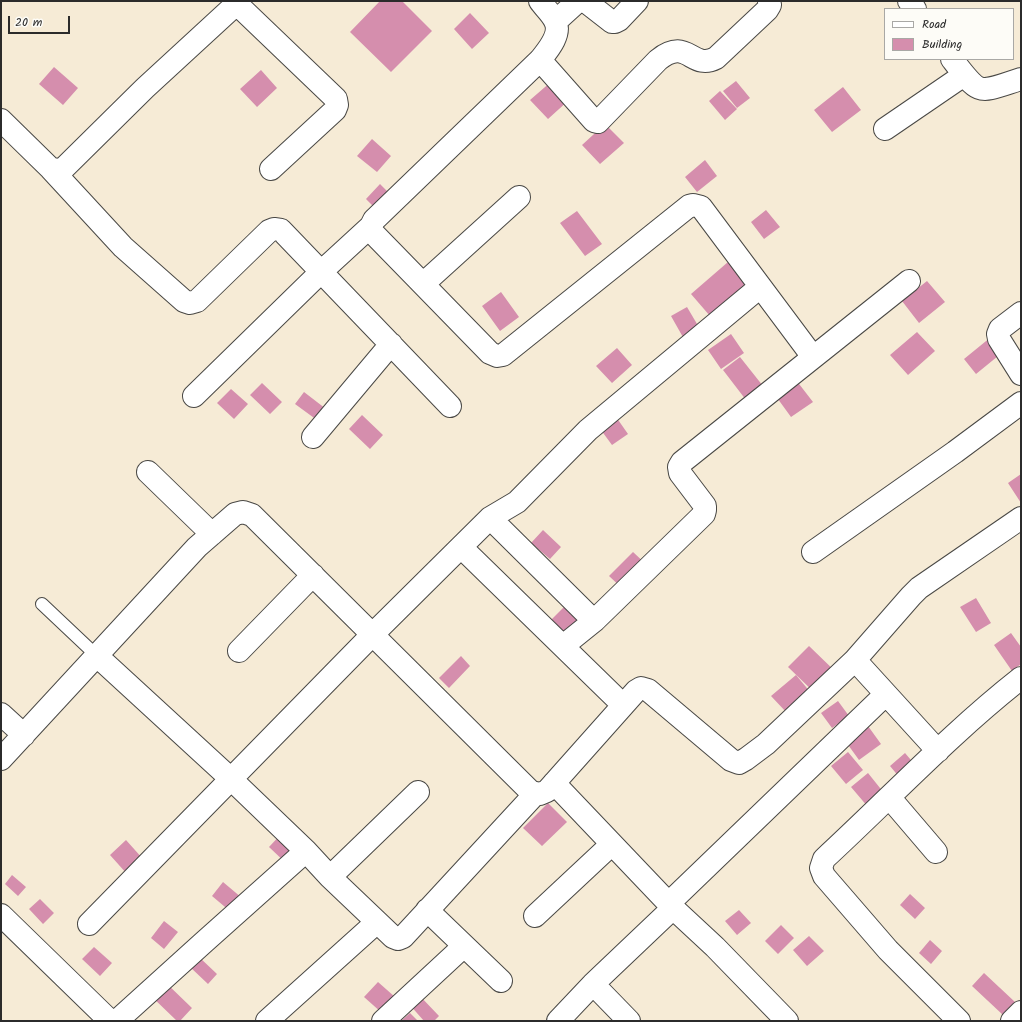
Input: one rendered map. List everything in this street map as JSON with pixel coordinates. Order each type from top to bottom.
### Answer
[{"type":"street","points":[[194,396],[371,226],[380,214],[540,60],[553,43],[557,31],[556,21],[540,1]]},
{"type":"street","points":[[556,21],[578,1]]},
{"type":"street","points":[[585,1],[612,22],[619,20],[637,1]]},
{"type":"street","points":[[540,60],[594,121],[598,122],[658,60],[667,53],[675,51],[682,52],[703,62],[709,62],[716,58],[766,10],[770,5],[769,1]]},
{"type":"street","points":[[52,169],[59,170],[64,168],[145,88],[232,8],[236,7],[240,7],[336,99],[337,105],[335,110],[271,169]]},
{"type":"street","points":[[885,129],[958,67],[978,89],[986,90],[1021,79]]},
{"type":"street","points":[[1,120],[52,169],[123,247],[184,301],[190,303],[197,301],[269,232],[274,229],[281,230],[450,406]]},
{"type":"street","points":[[423,284],[518,197]]},
{"type":"street","points":[[371,226],[373,233],[490,353],[497,356],[503,356],[670,220],[689,206],[693,205],[701,208],[813,357]]},
{"type":"street","points":[[563,646],[594,621],[704,514],[704,506],[680,473],[679,467],[682,462],[909,281]]},
{"type":"street","points":[[89,924],[373,634],[490,518],[517,502],[588,430],[760,287]]},
{"type":"street","points":[[1021,313],[1000,330],[998,334],[999,339],[1021,374]]},
{"type":"street","points":[[313,436],[391,344]]},
{"type":"street","points":[[813,552],[948,457],[1021,403]]},
{"type":"street","points":[[148,472],[212,534]]},
{"type":"street","points":[[1,759],[197,547],[235,514],[243,512],[252,515],[531,792],[545,788]]},
{"type":"street","points":[[490,518],[594,621]]},
{"type":"street","points":[[96,655],[231,779],[306,851],[330,877],[393,937],[398,939],[403,937],[636,691],[642,688],[648,690],[731,760],[739,763],[766,744],[855,660],[919,588],[1021,518]]},
{"type":"street","points":[[461,546],[623,705]]},
{"type":"street","points":[[239,651],[313,575]]},
{"type":"street","points":[[855,660],[938,751]]},
{"type":"street","points":[[959,1021],[888,950],[824,876],[821,868],[824,859],[889,797],[1001,694],[1021,678]]},
{"type":"street","points":[[558,1021],[670,906],[886,694]]},
{"type":"street","points":[[1,714],[24,734]]},
{"type":"street","points":[[545,788],[612,844],[670,906],[715,947],[787,1021]]},
{"type":"street","points":[[330,877],[418,792]]},
{"type":"street","points":[[889,797],[936,852]]},
{"type":"street","points":[[535,916],[612,844]]},
{"type":"street","points":[[1,915],[108,1018],[114,1020],[119,1019],[306,851]]},
{"type":"street","points":[[427,910],[501,981]]},
{"type":"street","points":[[267,1021],[377,922]]},
{"type":"street","points":[[383,1021],[464,946]]},
{"type":"street","points":[[593,984],[629,1021]]},
{"type":"street","points":[[1012,1021],[1021,1012]]},
{"type":"lane","points":[[42,604],[96,655]]},
{"type":"building","points":[[380,1],[402,1],[432,31],[391,72],[350,32]]},
{"type":"building","points":[[470,13],[489,33],[472,49],[454,29]]},
{"type":"building","points":[[54,67],[78,88],[63,105],[39,84]]},
{"type":"building","points":[[261,70],[277,88],[257,107],[240,89]]},
{"type":"building","points":[[552,81],[569,100],[548,119],[530,100]]},
{"type":"building","points":[[736,81],[750,98],[737,108],[723,91]]},
{"type":"building","points":[[843,87],[861,110],[832,132],[814,110]]},
{"type":"building","points":[[720,91],[737,109],[725,120],[709,101]]},
{"type":"building","points":[[605,124],[624,143],[600,164],[582,145]]},
{"type":"building","points":[[372,139],[391,156],[377,172],[357,156]]},
{"type":"building","points":[[705,160],[717,176],[697,192],[685,177]]},
{"type":"building","points":[[380,184],[392,196],[378,211],[366,199]]},
{"type":"building","points":[[766,210],[780,227],[764,239],[751,222]]},
{"type":"building","points":[[577,211],[602,244],[585,256],[560,223]]},
{"type":"building","points":[[728,262],[747,284],[710,316],[691,294]]},
{"type":"building","points":[[927,281],[945,302],[919,323],[902,301]]},
{"type":"building","points":[[501,292],[519,317],[500,331],[482,306]]},
{"type":"building","points":[[687,307],[700,329],[684,339],[671,316]]},
{"type":"building","points":[[917,332],[935,351],[908,375],[890,355]]},
{"type":"building","points":[[731,334],[744,353],[721,369],[708,350]]},
{"type":"building","points":[[991,337],[1003,352],[976,374],[964,359]]},
{"type":"building","points":[[617,348],[632,365],[612,383],[596,366]]},
{"type":"building","points":[[740,357],[763,386],[746,400],[723,370]]},
{"type":"building","points":[[796,380],[813,402],[791,417],[775,395]]},
{"type":"building","points":[[262,383],[282,402],[270,414],[250,395]]},
{"type":"building","points":[[231,389],[248,404],[234,419],[217,403]]},
{"type":"building","points":[[304,392],[330,412],[321,423],[295,404]]},
{"type":"building","points":[[614,414],[628,434],[612,445],[598,426]]},
{"type":"building","points":[[362,415],[383,435],[370,449],[349,429]]},
{"type":"building","points":[[1021,474],[1021,503],[1008,483]]},
{"type":"building","points":[[543,530],[561,547],[550,559],[531,543]]},
{"type":"building","points":[[633,552],[648,566],[624,590],[609,576]]},
{"type":"building","points":[[976,598],[991,623],[976,632],[960,607]]},
{"type":"building","points":[[569,602],[586,619],[565,640],[548,623]]},
{"type":"building","points":[[1011,633],[1021,647],[1021,664],[1012,671],[994,645]]},
{"type":"building","points":[[809,646],[838,674],[817,695],[788,667]]},
{"type":"building","points":[[461,656],[470,666],[449,688],[439,678]]},
{"type":"building","points":[[796,675],[811,693],[787,713],[771,696]]},
{"type":"building","points":[[838,701],[849,716],[832,728],[821,713]]},
{"type":"building","points":[[868,726],[881,744],[859,760],[846,742]]},
{"type":"building","points":[[848,752],[863,770],[846,784],[831,766]]},
{"type":"building","points":[[905,753],[916,766],[900,778],[890,766]]},
{"type":"building","points":[[868,773],[884,793],[868,807],[851,787]]},
{"type":"building","points":[[548,803],[567,822],[542,846],[523,828]]},
{"type":"building","points":[[284,831],[303,849],[288,865],[269,847]]},
{"type":"building","points":[[126,840],[143,859],[127,874],[110,855]]},
{"type":"building","points":[[12,875],[26,887],[18,896],[5,884]]},
{"type":"building","points":[[223,882],[242,898],[231,912],[212,896]]},
{"type":"building","points":[[910,894],[925,908],[915,919],[900,905]]},
{"type":"building","points":[[40,899],[54,913],[43,924],[29,909]]},
{"type":"building","points":[[739,910],[751,923],[737,935],[725,921]]},
{"type":"building","points":[[164,921],[178,932],[164,949],[151,938]]},
{"type":"building","points":[[781,925],[794,938],[778,954],[765,941]]},
{"type":"building","points":[[809,936],[824,951],[807,966],[793,950]]},
{"type":"building","points":[[930,940],[942,951],[931,964],[919,953]]},
{"type":"building","points":[[94,947],[112,963],[100,976],[82,959]]},
{"type":"building","points":[[198,956],[217,974],[208,984],[189,966]]},
{"type":"building","points":[[984,973],[1015,1002],[1003,1015],[972,986]]},
{"type":"building","points":[[164,981],[192,1008],[180,1021],[177,1021],[150,995]]},
{"type":"building","points":[[378,982],[395,997],[382,1013],[364,997]]},
{"type":"building","points":[[419,995],[439,1016],[434,1021],[424,1021],[409,1004]]},
{"type":"building","points":[[410,1013],[418,1021],[401,1021]]}]
